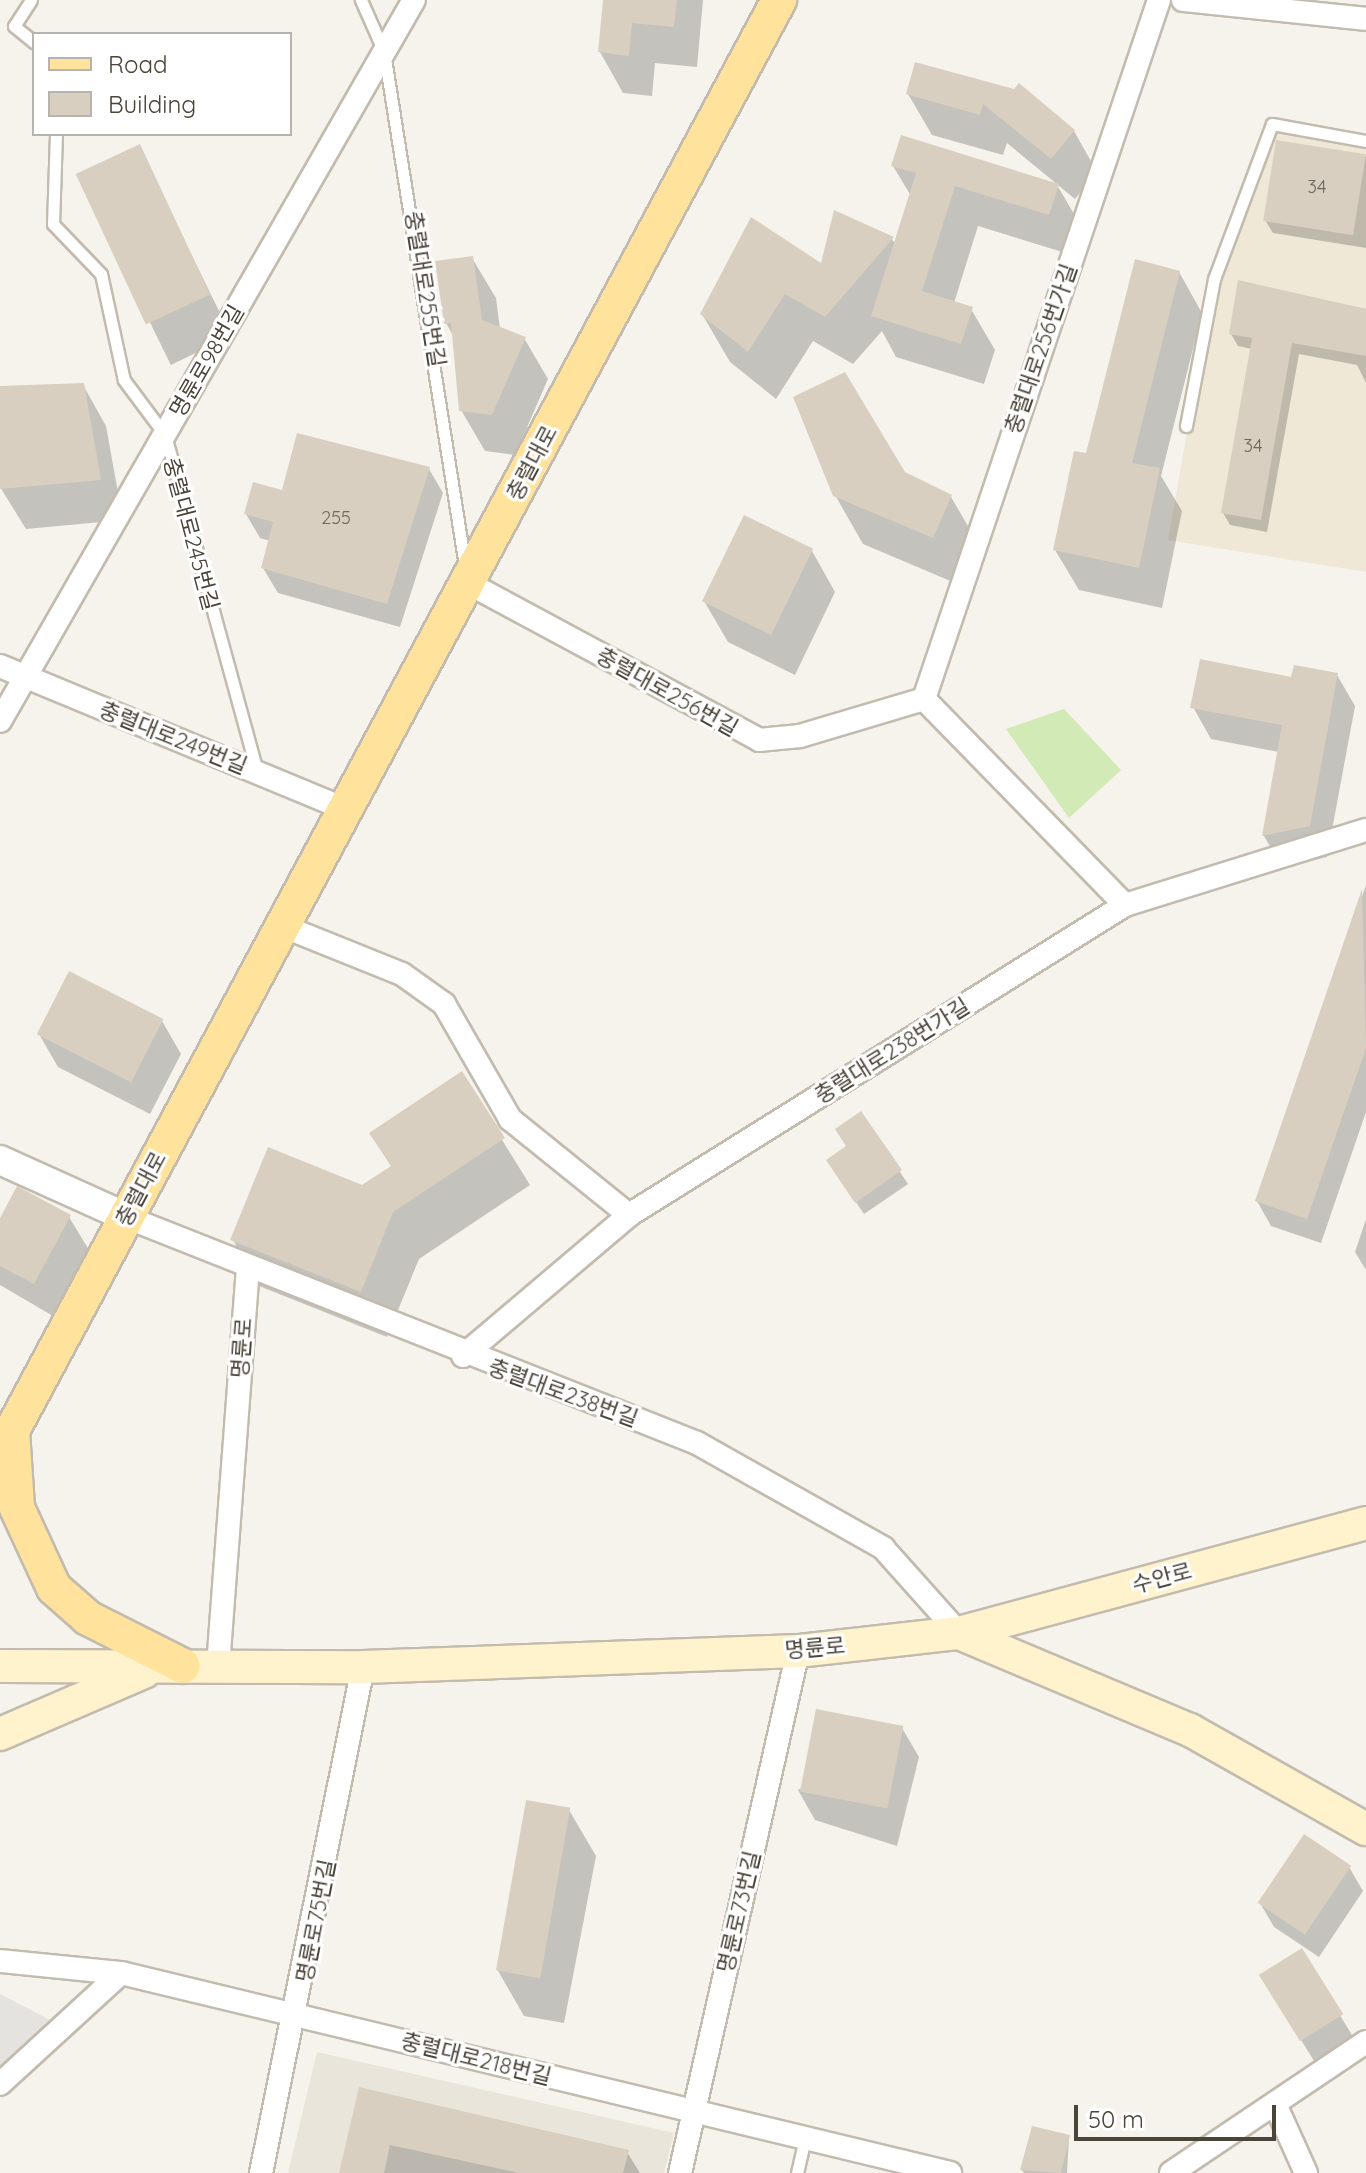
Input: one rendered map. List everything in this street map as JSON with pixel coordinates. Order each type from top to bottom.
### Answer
[{"type":"main road","name":"충렬대로","points":[[6,1441],[285,927],[779,0]]},
{"type":"main road","points":[[6,1441],[17,1508],[54,1588],[88,1618],[170,1666]]},
{"type":"main road","name":"수안로","points":[[959,1633],[1366,1523]]},
{"type":"main road","name":"명륜로","points":[[0,1666],[363,1667],[798,1651],[959,1633],[1190,1730],[1366,1829]]},
{"type":"main road","points":[[0,1734],[170,1666]]},
{"type":"street","name":"명륜로98번길","points":[[0,721],[414,0]]},
{"type":"street","name":"충렬대로256번가길","points":[[924,699],[1159,0]]},
{"type":"street","points":[[1183,0],[1365,18]]},
{"type":"street","name":"충렬대로256번길","points":[[468,583],[759,740],[800,736],[924,699]]},
{"type":"street","name":"충렬대로249번길","points":[[0,666],[346,809]]},
{"type":"street","points":[[924,699],[1125,905]]},
{"type":"street","name":"충렬대로238번가길","points":[[463,1356],[629,1215],[1125,905],[1366,830]]},
{"type":"street","points":[[285,927],[377,961],[444,1004],[510,1119],[629,1215]]},
{"type":"street","points":[[0,1160],[126,1217]]},
{"type":"street","name":"충렬대로238번길","points":[[126,1217],[463,1356],[697,1443],[883,1548],[959,1633]]},
{"type":"street","name":"명륜로","points":[[218,1666],[248,1269]]},
{"type":"street","name":"명륜로73번길","points":[[680,2173],[798,1651]]},
{"type":"street","name":"명륜로75번길","points":[[261,2173],[298,2016],[363,1667]]},
{"type":"street","name":"충렬대로218번길","points":[[0,1961],[121,1973],[805,2138],[903,2168],[950,2173]]},
{"type":"street","points":[[0,2084],[121,1973]]},
{"type":"street","points":[[1171,2173],[1366,2042]]},
{"type":"street","points":[[1275,2104],[1306,2173]]},
{"type":"lane","points":[[31,0],[14,26],[32,40]]},
{"type":"lane","name":"충렬대로255번길","points":[[361,0],[384,52],[426,283],[468,583]]},
{"type":"lane","points":[[1186,426],[1214,279],[1272,124],[1366,141]]},
{"type":"lane","name":"충렬대로245번길","points":[[56,136],[53,224],[101,274],[124,380],[165,435],[257,773]]},
{"type":"lane","points":[[797,2173],[805,2138]]},
{"type":"shaded area","points":[[1272,124],[1366,141],[1366,572],[1168,540],[1214,279]]},
{"type":"shaded area","points":[[0,1994],[50,2020],[0,2083]]},
{"type":"shaded area","points":[[317,2052],[674,2133],[664,2173],[288,2173]]},
{"type":"green space","points":[[1064,709],[1121,770],[1069,818],[1006,729]]},
{"type":"building","points":[[603,0],[677,0],[674,27],[632,23],[629,56],[598,52]]},
{"type":"building","points":[[915,62],[1014,89],[1019,83],[1075,130],[1051,159],[983,104],[980,115],[906,94]]},
{"type":"building","points":[[901,135],[1059,184],[1049,215],[955,186],[922,291],[973,307],[961,344],[871,316],[916,173],[891,166]]},
{"type":"building","points":[[1276,140],[1366,154],[1353,235],[1263,221]]},
{"type":"building","points":[[140,144],[210,294],[146,324],[76,174]]},
{"type":"building","points":[[834,210],[894,237],[825,317],[785,294],[748,352],[700,314],[751,217],[821,263]]},
{"type":"building","points":[[473,256],[482,320],[526,337],[492,415],[459,411],[451,323],[444,324],[435,261]]},
{"type":"building","points":[[1135,259],[1180,271],[1132,463],[1160,468],[1139,568],[1053,550],[1074,451],[1086,453]]},
{"type":"building","points":[[1238,280],[1366,309],[1366,356],[1292,343],[1261,520],[1221,513],[1252,338],[1229,334]]},
{"type":"building","points":[[845,372],[905,472],[952,495],[933,538],[833,496],[793,397]]},
{"type":"building","points":[[84,383],[101,480],[0,489],[0,386]]},
{"type":"building","points":[[297,433],[430,467],[387,604],[261,568],[273,522],[244,514],[253,482],[282,490]]},
{"type":"building","points":[[744,515],[813,549],[771,635],[702,601]]},
{"type":"building","points":[[1200,659],[1291,677],[1294,665],[1338,673],[1310,826],[1262,836],[1282,725],[1190,708]]},
{"type":"building","points":[[1362,889],[1366,1048],[1307,1219],[1255,1201]]},
{"type":"building","points":[[69,971],[163,1019],[131,1082],[37,1034]]},
{"type":"building","points":[[462,1071],[505,1138],[393,1212],[361,1292],[230,1240],[268,1147],[362,1185],[391,1166],[369,1133]]},
{"type":"building","points":[[861,1111],[902,1170],[855,1203],[826,1160],[846,1146],[835,1129]]},
{"type":"building","points":[[17,1186],[71,1215],[34,1284],[0,1266],[0,1218]]},
{"type":"building","points":[[816,1709],[903,1726],[887,1808],[800,1791]]},
{"type":"building","points":[[526,1800],[570,1808],[540,1978],[496,1970]]},
{"type":"building","points":[[1304,1834],[1351,1866],[1305,1935],[1258,1903]]},
{"type":"building","points":[[1302,1948],[1343,2014],[1300,2041],[1259,1975]]},
{"type":"building","points":[[359,2087],[629,2150],[623,2173],[519,2173],[390,2145],[384,2173],[339,2173]]},
{"type":"building","points":[[1032,2126],[1070,2135],[1061,2173],[1020,2170]]}]
